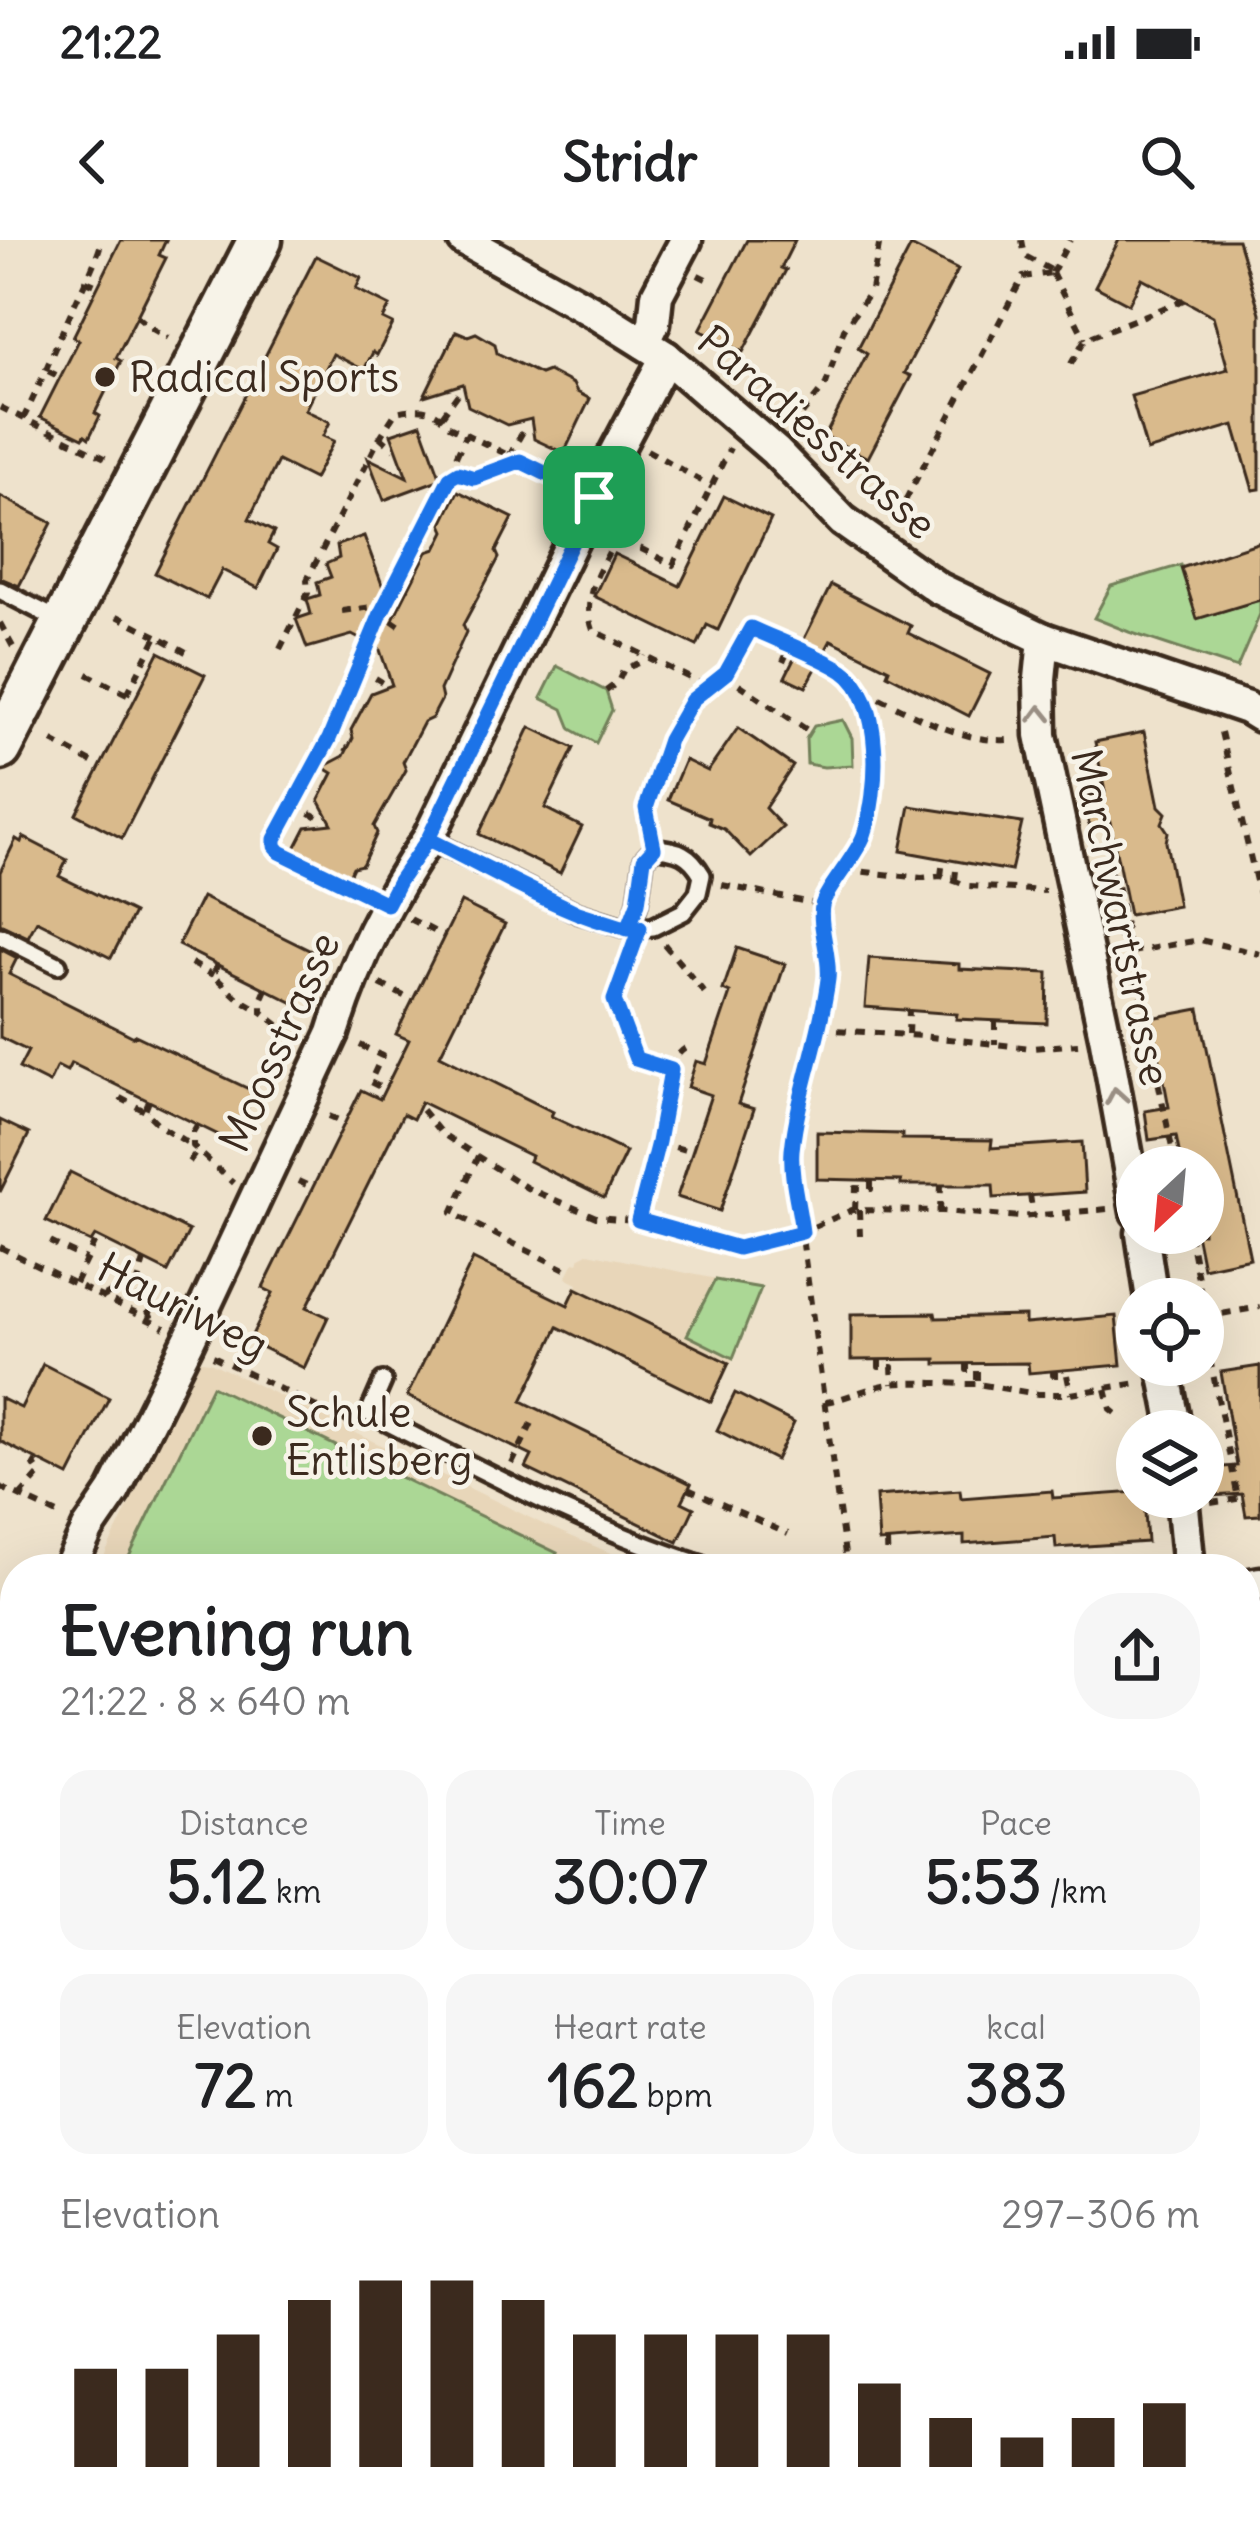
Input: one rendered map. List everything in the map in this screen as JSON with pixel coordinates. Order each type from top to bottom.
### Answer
[{"type":"main road","points":[[0,748],[260,240]]},
{"type":"street","name":"Paradiesstrasse","points":[[464,240],[655,350],[775,451],[843,520],[938,588],[1044,639],[1260,716]]},
{"type":"street","name":"Moosstrasse","points":[[76,1554],[114,1491],[189,1340],[333,1033],[349,982],[398,911],[399,881],[428,839],[594,497],[655,350],[657,295],[686,240]]},
{"type":"street","name":"Marchwartstrasse","points":[[1044,639],[1041,735],[1125,1146]]},
{"type":"street","points":[[1184,1518],[1188,1554]]},
{"type":"lane","points":[[0,590],[65,623]]},
{"type":"lane","points":[[428,839],[578,913],[634,929],[653,927],[683,912],[698,893],[702,875],[694,860],[672,849],[654,848],[644,859],[634,929]]},
{"type":"lane","points":[[0,936],[58,964]]},
{"type":"lane","points":[[383,1381],[369,1413],[580,1519],[671,1554]]},
{"type":"path","points":[[23,419],[95,265],[102,240]]},
{"type":"path","points":[[785,436],[826,384],[844,329],[871,290],[880,240]]},
{"type":"path","points":[[1022,240],[1025,256],[1053,272],[1085,339]]},
{"type":"path","points":[[1053,272],[1070,240]]},
{"type":"path","points":[[897,516],[1023,277],[1053,272]]},
{"type":"path","points":[[86,280],[98,286]]},
{"type":"path","points":[[1071,364],[1085,339],[1184,300]]},
{"type":"path","points":[[137,316],[181,344]]},
{"type":"path","points":[[48,370],[60,376]]},
{"type":"path","points":[[442,416],[458,394]]},
{"type":"path","points":[[0,407],[118,464]]},
{"type":"path","points":[[280,649],[308,593],[308,580],[396,412],[423,409],[442,416],[447,425],[594,497]]},
{"type":"path","points":[[509,456],[525,428]]},
{"type":"path","points":[[458,473],[454,461],[466,435]]},
{"type":"path","points":[[380,437],[394,448]]},
{"type":"path","points":[[709,687],[593,630],[588,593],[616,536],[673,565],[732,444]]},
{"type":"path","points":[[444,936],[280,852],[275,839],[329,739],[380,615],[450,478],[458,473],[474,478],[520,461]]},
{"type":"path","points":[[682,470],[712,487]]},
{"type":"path","points":[[423,534],[439,543]]},
{"type":"path","points":[[342,611],[373,608],[400,626]]},
{"type":"path","points":[[117,616],[186,652]]},
{"type":"path","points":[[0,622],[18,656]]},
{"type":"path","points":[[654,848],[646,808],[669,740],[692,700],[724,674],[751,628],[843,671],[861,689],[932,724],[1002,741],[1028,737]]},
{"type":"path","points":[[87,674],[131,696],[157,636]]},
{"type":"path","points":[[783,662],[790,646]]},
{"type":"path","points":[[606,691],[618,682],[623,669],[639,663],[643,655]]},
{"type":"path","points":[[359,668],[382,682]]},
{"type":"path","points":[[724,674],[811,732]]},
{"type":"path","points":[[845,1554],[791,1156],[830,972],[822,904],[864,838],[874,794],[875,754],[861,689]]},
{"type":"path","points":[[1218,722],[1260,898]]},
{"type":"path","points":[[329,739],[347,749]]},
{"type":"path","points":[[52,741],[101,766]]},
{"type":"path","points":[[1074,791],[1103,784]]},
{"type":"path","points":[[294,804],[317,818]]},
{"type":"path","points":[[940,876],[943,859]]},
{"type":"path","points":[[955,880],[957,861]]},
{"type":"path","points":[[845,870],[1075,893],[1096,905],[1130,950]]},
{"type":"path","points":[[1109,871],[1116,880],[1172,1146]]},
{"type":"path","points":[[700,881],[822,904]]},
{"type":"path","points":[[671,1070],[636,1059],[614,1000],[634,929],[670,948],[710,998]]},
{"type":"path","points":[[1130,950],[1200,940],[1260,954]]},
{"type":"path","points":[[191,963],[303,1046]]},
{"type":"path","points":[[213,975],[218,964]]},
{"type":"path","points":[[376,983],[412,1000]]},
{"type":"path","points":[[262,1012],[266,988]]},
{"type":"path","points":[[235,1010],[242,1000]]},
{"type":"path","points":[[908,1034],[909,1010]]},
{"type":"path","points":[[995,1021],[995,1044]]},
{"type":"path","points":[[820,1030],[1032,1048],[1106,1041]]},
{"type":"path","points":[[333,1033],[382,1056],[370,1082],[384,1089]]},
{"type":"path","points":[[638,1220],[674,1059],[691,1046]]},
{"type":"path","points":[[120,1098],[146,1111],[236,1185]]},
{"type":"path","points":[[146,1111],[149,1101]]},
{"type":"path","points":[[422,1110],[440,1133],[527,1188],[596,1217],[638,1220],[738,1248],[802,1232],[857,1210],[1020,1217],[1116,1210]]},
{"type":"path","points":[[189,1162],[197,1125]]},
{"type":"path","points":[[658,1142],[692,1152]]},
{"type":"path","points":[[478,1156],[452,1213],[569,1271]]},
{"type":"path","points":[[860,1236],[856,1188],[871,1189],[871,1180]]},
{"type":"path","points":[[940,1185],[940,1211]]},
{"type":"path","points":[[1030,1196],[1033,1216]]},
{"type":"path","points":[[1067,1213],[1069,1226]]},
{"type":"path","points":[[75,1284],[97,1237]]},
{"type":"path","points":[[50,1242],[86,1259]]},
{"type":"path","name":"Hauriweg","points":[[0,1247],[346,1421]]},
{"type":"path","points":[[144,1260],[136,1289],[154,1323]]},
{"type":"path","points":[[103,1297],[123,1286],[137,1285]]},
{"type":"path","points":[[1224,1317],[1260,1307]]},
{"type":"path","points":[[879,1360],[879,1366],[892,1367],[893,1384]]},
{"type":"path","points":[[968,1364],[967,1370],[977,1370],[977,1384]]},
{"type":"path","points":[[1053,1371],[1053,1375],[1067,1375],[1071,1394]]},
{"type":"path","points":[[825,1402],[893,1384],[977,1384],[1037,1394],[1116,1386]]},
{"type":"path","points":[[1106,1389],[1116,1413]]},
{"type":"path","points":[[1224,1417],[1241,1498],[1224,1501]]},
{"type":"path","points":[[20,1496],[40,1474],[34,1465],[37,1460]]},
{"type":"path","points":[[0,1487],[88,1529]]},
{"type":"path","points":[[688,1489],[788,1534]]},
{"type":"path","points":[[886,1542],[887,1554]]},
{"type":"shaded area","points":[[588,1253],[761,1288],[711,1402],[557,1327],[578,1284],[566,1278],[574,1262]]},
{"type":"shaded area","name":"Schule Entlisberg","points":[[201,1361],[210,1362],[613,1554],[105,1554]]},
{"type":"green space","points":[[1181,565],[1197,618],[1260,600],[1260,614],[1237,668],[1094,618],[1111,586]]},
{"type":"green space","points":[[557,666],[606,691],[612,710],[596,743],[571,729],[563,709],[541,698]]},
{"type":"green space","points":[[843,720],[852,738],[853,765],[807,764],[806,739],[814,726]]},
{"type":"green space","points":[[715,1280],[761,1288],[733,1358],[687,1335]]},
{"type":"green space","name":"Schule Entlisberg","points":[[212,1386],[557,1553],[556,1554],[130,1554]]},
{"type":"building","points":[[121,240],[166,240],[159,255],[166,258],[116,358],[121,361],[95,413],[100,416],[89,438],[83,438],[40,417]]},
{"type":"building","points":[[747,240],[795,240],[781,268],[786,270],[743,352],[700,330]]},
{"type":"building","points":[[1119,240],[1238,240],[1260,313],[1260,489],[1253,490],[1234,425],[1147,451],[1131,396],[1228,369],[1213,316],[1142,278],[1129,304],[1095,286]]},
{"type":"building","points":[[911,246],[958,270],[904,373],[911,376],[868,458],[825,436],[867,354],[858,348]]},
{"type":"building","points":[[316,256],[361,278],[356,289],[390,306],[383,319],[393,324],[364,370],[333,354],[305,410],[330,422],[323,436],[334,441],[314,479],[278,461],[249,519],[274,532],[268,544],[277,549],[258,588],[222,570],[207,599],[155,573]]},
{"type":"building","points":[[456,331],[468,336],[476,333],[495,344],[497,353],[540,374],[548,371],[590,399],[564,453],[534,439],[531,419],[507,425],[468,406],[463,384],[424,396]]},
{"type":"building","points":[[421,424],[441,479],[384,500],[368,458],[407,477],[391,434]]},
{"type":"building","points":[[458,491],[513,518],[496,551],[499,558],[463,625],[466,632],[440,690],[442,699],[403,762],[406,770],[374,826],[377,833],[362,865],[353,867],[346,882],[292,854],[306,827],[332,824],[319,800],[333,773],[323,767],[344,756],[353,738],[351,730],[371,693],[392,685],[380,650],[352,635],[307,648],[296,619],[311,614],[307,599],[320,595],[317,582],[331,577],[326,564],[339,558],[337,545],[364,536],[394,617],[427,552],[436,549]]},
{"type":"building","points":[[0,496],[52,523],[19,586],[0,578]]},
{"type":"building","points":[[724,496],[771,519],[718,630],[707,625],[697,646],[594,596],[614,554],[680,586]]},
{"type":"building","points":[[1260,542],[1260,600],[1197,619],[1181,568]]},
{"type":"building","points":[[831,585],[911,626],[908,633],[990,674],[969,716],[831,640],[806,687],[785,677]]},
{"type":"building","points":[[159,652],[205,675],[122,838],[76,814]]},
{"type":"building","points":[[530,727],[574,748],[545,808],[582,827],[560,873],[479,834]]},
{"type":"building","points":[[738,728],[793,766],[765,808],[783,827],[751,857],[724,829],[709,823],[710,818],[668,800],[685,760],[708,771]]},
{"type":"building","points":[[1144,732],[1159,806],[1166,813],[1162,823],[1168,832],[1178,906],[1129,915],[1110,822],[1089,826],[1083,797],[1105,792],[1095,742]]},
{"type":"building","points":[[910,806],[1022,823],[1011,871],[901,851]]},
{"type":"building","points":[[23,837],[67,860],[59,876],[134,913],[111,958],[37,921],[28,937],[0,924],[0,872],[16,839],[21,842]]},
{"type":"building","points":[[202,897],[321,956],[296,1004],[178,945]]},
{"type":"building","points":[[461,902],[505,924],[440,1055],[626,1152],[604,1198],[421,1102],[413,1119],[403,1114],[307,1307],[328,1317],[304,1368],[249,1341],[273,1293],[263,1288],[361,1090],[380,1099],[409,1040],[396,1034]]},
{"type":"building","points":[[737,948],[785,964],[738,1104],[754,1109],[720,1211],[677,1197],[711,1095],[688,1087],[696,1061],[706,1064],[730,993],[723,990]]},
{"type":"building","points":[[0,949],[17,958],[9,974],[255,1092],[231,1141],[71,1063],[67,1071],[57,1066],[49,1083],[19,1068],[28,1051],[0,1037]]},
{"type":"building","points":[[869,958],[1048,973],[1047,1023],[956,1019],[957,1014],[865,1007]]},
{"type":"building","points":[[1199,1009],[1250,1258],[1203,1268],[1200,1254],[1224,1254],[1224,1146],[1178,1146],[1176,1136],[1149,1140],[1145,1111],[1169,1107],[1152,1018]]},
{"type":"building","points":[[0,1120],[29,1134],[0,1192]]},
{"type":"building","points":[[817,1132],[992,1140],[991,1148],[1082,1142],[1085,1192],[994,1198],[993,1185],[817,1179]]},
{"type":"building","points":[[70,1172],[189,1231],[168,1272],[95,1236],[91,1242],[46,1221]]},
{"type":"building","points":[[473,1259],[568,1305],[576,1288],[729,1363],[711,1402],[558,1327],[522,1401],[691,1484],[682,1502],[694,1508],[678,1542],[526,1468],[532,1456],[407,1396]]},
{"type":"building","points":[[851,1314],[1025,1316],[1025,1324],[1116,1316],[1116,1365],[1029,1373],[1028,1363],[851,1360]]},
{"type":"building","points":[[43,1364],[109,1398],[69,1476],[0,1441],[0,1398],[21,1408]]},
{"type":"building","points":[[1260,1366],[1260,1515],[1246,1516],[1242,1494],[1224,1495],[1224,1467],[1237,1466],[1224,1372]]},
{"type":"building","points":[[735,1393],[794,1423],[776,1460],[717,1430]]},
{"type":"building","points":[[960,1490],[961,1498],[1052,1491],[1053,1498],[1116,1494],[1116,1518],[1145,1518],[1147,1542],[1056,1548],[1055,1537],[964,1544],[964,1536],[879,1542],[876,1496]]},
{"type":"place","name":"Radical Sports","points":[[105,377]]},
{"type":"place","name":"Schule Entlisberg","points":[[262,1436]]},
{"type":"route","points":[[594,497],[428,839],[444,847],[578,913],[628,929],[638,903],[644,859],[654,848],[646,808],[669,740],[692,700],[726,673],[751,628],[843,671],[861,689],[875,754],[874,794],[864,838],[822,904],[830,972],[791,1156],[802,1232],[780,1240],[738,1248],[638,1220],[671,1070],[636,1059],[614,1000],[640,928],[628,929],[578,913],[428,839],[387,904],[275,846],[329,739],[382,611],[450,478],[458,473],[474,478],[520,461],[594,497]]}]
